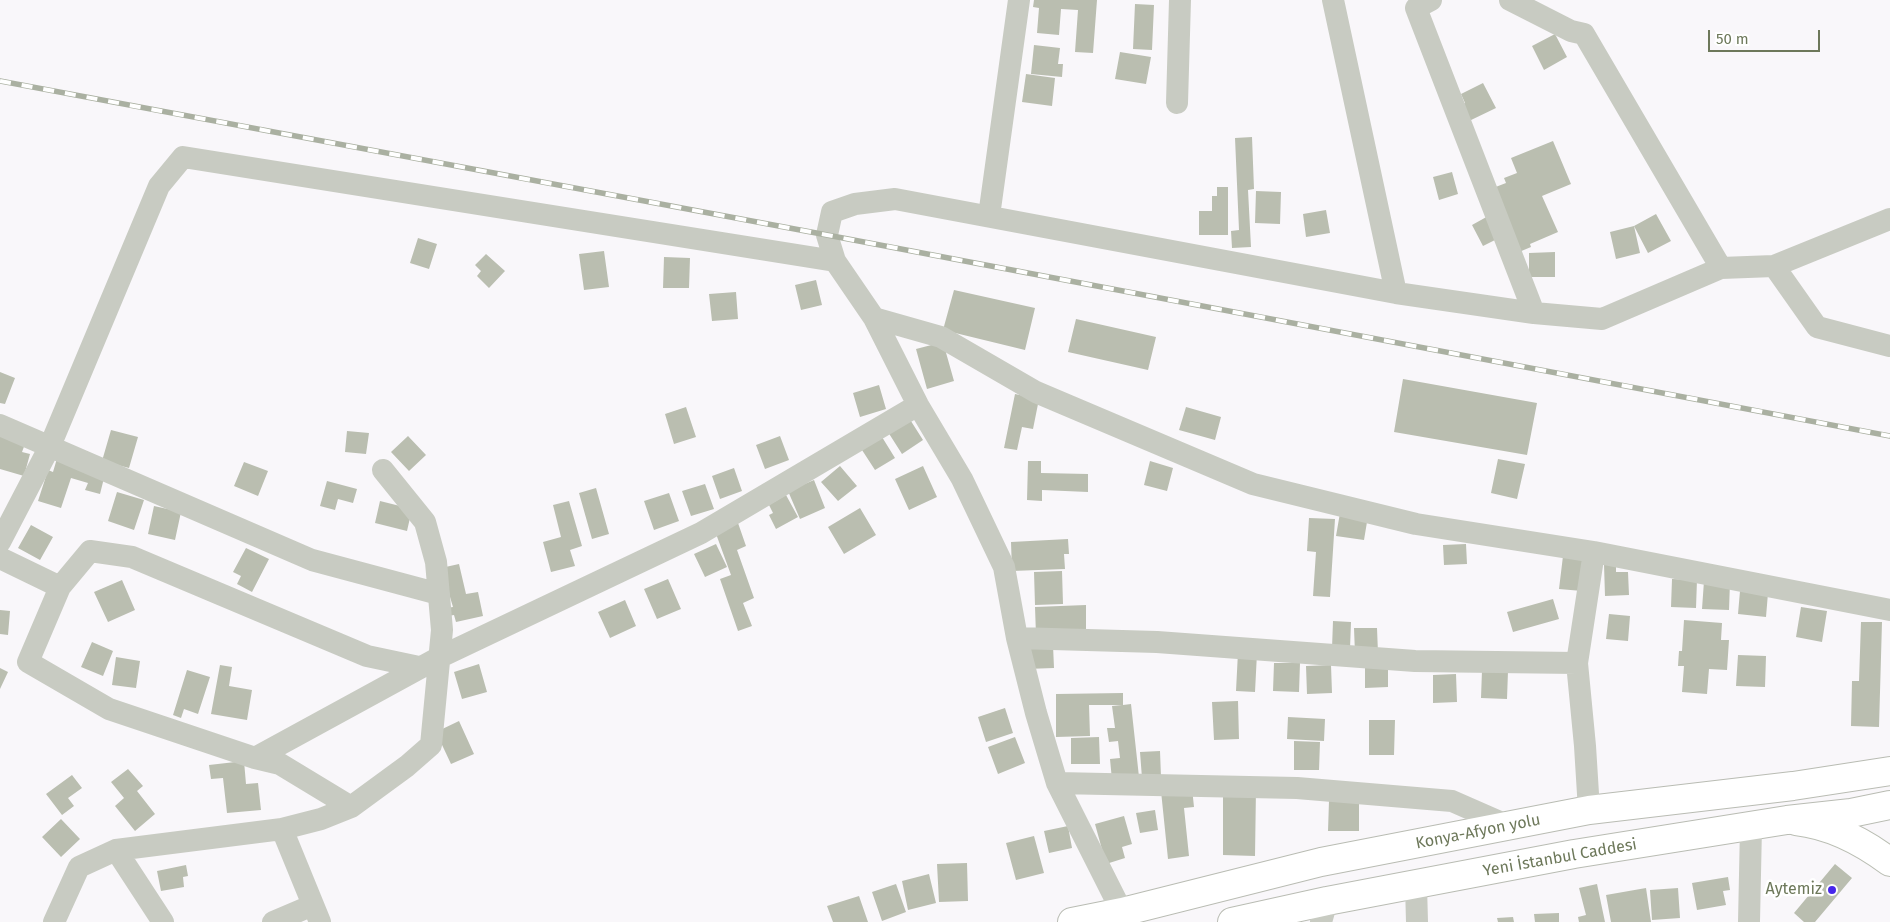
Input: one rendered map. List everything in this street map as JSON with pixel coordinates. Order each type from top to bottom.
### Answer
[{"type":"main road","name":"Konya-Afyon yolu","points":[[1072,922],[1122,912],[1321,862],[1589,810],[1793,786],[1890,771]]},
{"type":"main road","name":"Yeni İstanbul Caddesi","points":[[1232,922],[1324,912],[1416,885],[1574,854],[1787,820],[1851,813],[1890,805]]},
{"type":"main road","points":[[1787,820],[1816,824],[1837,831],[1874,850],[1890,862]]},
{"type":"street","points":[[989,216],[1019,0]]},
{"type":"street","points":[[1177,103],[1180,0]]},
{"type":"street","points":[[1333,0],[1396,294]]},
{"type":"street","points":[[1431,0],[1416,8],[1534,312]]},
{"type":"street","points":[[1510,0],[1571,31],[1584,34],[1721,268]]},
{"type":"street","points":[[0,542],[50,446],[159,186],[183,157],[835,261]]},
{"type":"street","points":[[1122,912],[1057,783],[1036,713],[1017,638],[1004,567],[962,479],[918,404],[874,318],[835,261],[827,235],[832,212],[855,204],[895,199],[1396,294],[1602,319],[1721,268],[1774,266],[1890,219]]},
{"type":"street","points":[[1774,266],[1817,327],[1890,346]]},
{"type":"street","points":[[874,318],[941,337],[1036,392],[1254,484],[1416,524],[1594,552],[1890,610]]},
{"type":"street","points":[[255,758],[440,656],[701,533],[918,404]]},
{"type":"street","points":[[0,425],[312,560],[439,594]]},
{"type":"street","points":[[54,922],[79,867],[116,850],[282,829],[321,819],[352,807],[407,766],[431,745],[442,630],[436,562],[425,522],[384,470]]},
{"type":"street","points":[[352,807],[280,764],[255,758],[109,709],[28,662],[60,587],[90,551],[132,557],[367,656],[419,667]]},
{"type":"street","points":[[1589,810],[1577,663],[1594,552]]},
{"type":"street","points":[[0,558],[60,587]]},
{"type":"street","points":[[1017,638],[1158,642],[1415,661],[1577,663]]},
{"type":"street","points":[[1057,783],[1297,788],[1452,801],[1509,826]]},
{"type":"street","points":[[1749,922],[1751,827]]},
{"type":"street","points":[[272,922],[317,914],[282,829]]},
{"type":"street","points":[[116,850],[163,922]]},
{"type":"street","points":[[1416,885],[1417,922]]},
{"type":"building","points":[[1034,0],[1097,0],[1093,53],[1075,52],[1078,10],[1061,9],[1059,35],[1037,33],[1039,8],[1033,7]]},
{"type":"building","points":[[1135,4],[1154,5],[1152,50],[1133,49]]},
{"type":"building","points":[[1555,34],[1567,57],[1544,70],[1532,46]]},
{"type":"building","points":[[1034,45],[1060,48],[1058,64],[1063,64],[1062,77],[1031,74]]},
{"type":"building","points":[[1120,52],[1151,57],[1146,84],[1115,79]]},
{"type":"building","points":[[1026,74],[1055,78],[1052,106],[1022,102]]},
{"type":"building","points":[[1483,83],[1496,108],[1469,121],[1461,105],[1465,103],[1461,94]]},
{"type":"building","points":[[1252,137],[1254,189],[1248,190],[1251,247],[1232,248],[1231,231],[1239,230],[1235,138]]},
{"type":"building","points":[[1553,141],[1571,184],[1542,196],[1558,232],[1530,244],[1531,247],[1519,252],[1493,188],[1506,183],[1504,178],[1517,173],[1511,158]]},
{"type":"building","points":[[1452,172],[1458,194],[1439,200],[1433,177]]},
{"type":"building","points":[[1217,187],[1228,187],[1228,235],[1199,235],[1199,211],[1212,211],[1212,196],[1217,196]]},
{"type":"building","points":[[1256,191],[1281,192],[1280,224],[1255,223]]},
{"type":"building","points":[[1326,210],[1330,233],[1306,237],[1303,214]]},
{"type":"building","points":[[1656,214],[1671,241],[1648,253],[1634,226]]},
{"type":"building","points":[[1490,215],[1501,237],[1483,246],[1472,225]]},
{"type":"building","points":[[1634,226],[1640,253],[1616,259],[1610,232]]},
{"type":"building","points":[[418,238],[437,244],[429,269],[410,263]]},
{"type":"building","points":[[604,251],[609,287],[584,290],[579,254]]},
{"type":"building","points":[[1555,252],[1555,277],[1529,277],[1529,253]]},
{"type":"building","points":[[486,254],[505,271],[489,288],[477,276],[481,271],[475,265]]},
{"type":"building","points":[[664,257],[690,258],[689,288],[663,288]]},
{"type":"building","points":[[816,280],[822,305],[801,310],[795,285]]},
{"type":"building","points":[[954,290],[1035,308],[1025,350],[943,330]]},
{"type":"building","points":[[736,292],[738,319],[712,321],[709,294]]},
{"type":"building","points":[[1076,319],[1156,337],[1148,370],[1068,352]]},
{"type":"building","points":[[943,342],[954,381],[927,389],[916,349]]},
{"type":"building","points":[[0,372],[15,378],[5,404],[0,403]]},
{"type":"building","points":[[1403,379],[1537,403],[1527,455],[1394,432]]},
{"type":"building","points":[[879,385],[886,409],[860,417],[853,393]]},
{"type":"building","points":[[1015,394],[1039,399],[1033,429],[1022,427],[1017,450],[1004,448]]},
{"type":"building","points":[[686,407],[696,437],[674,444],[665,414]]},
{"type":"building","points":[[1186,407],[1221,417],[1215,440],[1179,430]]},
{"type":"building","points":[[909,418],[923,440],[902,454],[888,432]]},
{"type":"building","points":[[111,430],[138,437],[129,468],[102,461]]},
{"type":"building","points":[[347,431],[369,433],[366,454],[345,452]]},
{"type":"building","points":[[0,433],[25,444],[22,452],[30,454],[24,476],[0,469]]},
{"type":"building","points":[[408,436],[426,455],[409,471],[391,452]]},
{"type":"building","points":[[780,436],[789,460],[765,469],[756,445]]},
{"type":"building","points":[[882,437],[895,458],[875,470],[862,450]]},
{"type":"building","points":[[58,455],[105,474],[100,494],[85,490],[88,483],[71,478],[61,508],[38,501],[48,470],[53,472]]},
{"type":"building","points":[[1498,459],[1525,464],[1517,499],[1491,493]]},
{"type":"building","points":[[1028,461],[1041,461],[1041,473],[1088,474],[1088,492],[1042,490],[1042,501],[1027,500]]},
{"type":"building","points":[[1150,461],[1173,468],[1167,491],[1144,485]]},
{"type":"building","points":[[244,462],[268,471],[258,496],[234,486]]},
{"type":"building","points":[[840,466],[857,486],[838,501],[821,482]]},
{"type":"building","points":[[923,466],[937,497],[909,510],[895,479]]},
{"type":"building","points":[[734,468],[742,491],[720,499],[712,476]]},
{"type":"building","points":[[814,480],[825,508],[800,519],[788,491]]},
{"type":"building","points":[[327,481],[357,489],[353,503],[338,499],[335,510],[320,506]]},
{"type":"building","points":[[705,484],[714,509],[691,516],[682,491]]},
{"type":"building","points":[[596,488],[609,534],[592,539],[579,493]]},
{"type":"building","points":[[117,492],[144,500],[134,530],[108,521]]},
{"type":"building","points":[[669,493],[679,521],[654,530],[644,501]]},
{"type":"building","points":[[786,495],[798,517],[776,529],[769,515],[773,513],[769,505]]},
{"type":"building","points":[[380,501],[412,509],[407,531],[375,523]]},
{"type":"building","points":[[569,501],[582,546],[570,550],[575,566],[551,572],[543,542],[561,537],[553,505]]},
{"type":"building","points":[[154,506],[181,512],[175,540],[148,534]]},
{"type":"building","points":[[860,508],[876,535],[844,554],[828,527]]},
{"type":"building","points":[[1340,513],[1367,522],[1364,540],[1336,536]]},
{"type":"building","points":[[1309,518],[1335,519],[1330,597],[1313,596],[1316,552],[1307,551]]},
{"type":"building","points":[[738,523],[746,546],[737,550],[754,598],[743,603],[752,626],[738,631],[720,579],[731,575],[715,531]]},
{"type":"building","points":[[31,525],[53,537],[40,560],[18,548]]},
{"type":"building","points":[[1068,539],[1069,554],[1064,554],[1065,569],[1012,571],[1011,542]]},
{"type":"building","points":[[716,544],[727,567],[705,577],[694,554]]},
{"type":"building","points":[[1466,544],[1467,564],[1444,565],[1443,545]]},
{"type":"building","points":[[246,548],[269,559],[252,592],[237,584],[241,576],[233,572]]},
{"type":"building","points":[[1563,556],[1586,558],[1582,591],[1559,589]]},
{"type":"building","points":[[1616,563],[1616,572],[1628,572],[1629,595],[1605,596],[1604,564]]},
{"type":"building","points":[[459,564],[466,594],[478,592],[483,616],[456,622],[454,615],[448,616],[446,608],[453,607],[450,597],[448,597],[441,568]]},
{"type":"building","points":[[1062,571],[1063,604],[1035,605],[1034,572]]},
{"type":"building","points":[[668,579],[681,609],[657,619],[644,589]]},
{"type":"building","points":[[1672,579],[1697,580],[1696,608],[1671,607]]},
{"type":"building","points":[[122,580],[135,610],[108,622],[94,592]]},
{"type":"building","points":[[1704,581],[1730,582],[1729,610],[1702,609]]},
{"type":"building","points":[[1740,591],[1768,593],[1766,617],[1738,614]]},
{"type":"building","points":[[1553,599],[1559,619],[1513,632],[1507,612]]},
{"type":"building","points":[[625,600],[636,626],[610,638],[598,612]]},
{"type":"building","points":[[1086,605],[1086,633],[1036,635],[1035,607]]},
{"type":"building","points":[[1801,607],[1827,611],[1822,642],[1796,637]]},
{"type":"building","points":[[0,610],[10,611],[8,635],[0,634]]},
{"type":"building","points":[[1609,614],[1630,616],[1628,641],[1606,639]]},
{"type":"building","points":[[1684,620],[1722,623],[1721,640],[1729,640],[1727,670],[1709,669],[1707,694],[1682,692],[1684,666],[1678,666],[1679,651],[1682,651]]},
{"type":"building","points":[[1333,621],[1351,622],[1350,649],[1332,648]]},
{"type":"building","points":[[1861,622],[1882,622],[1879,727],[1851,726],[1852,681],[1859,681]]},
{"type":"building","points":[[1354,628],[1377,628],[1378,653],[1355,654]]},
{"type":"building","points":[[92,642],[113,651],[103,676],[81,667]]},
{"type":"building","points":[[1053,645],[1054,668],[1026,669],[1025,646]]},
{"type":"building","points":[[1238,652],[1257,653],[1255,692],[1236,691]]},
{"type":"building","points":[[1738,655],[1766,656],[1765,687],[1736,686]]},
{"type":"building","points":[[116,657],[140,661],[136,688],[112,685]]},
{"type":"building","points":[[1274,663],[1300,663],[1299,692],[1273,691]]},
{"type":"building","points":[[479,664],[487,692],[462,699],[454,672]]},
{"type":"building","points":[[220,665],[232,667],[229,686],[252,690],[247,720],[211,714]]},
{"type":"building","points":[[1331,665],[1332,693],[1307,694],[1306,666]]},
{"type":"building","points":[[0,668],[8,672],[0,689]]},
{"type":"building","points":[[1365,668],[1388,668],[1388,687],[1365,688]]},
{"type":"building","points":[[187,670],[210,677],[198,714],[184,709],[181,718],[173,715]]},
{"type":"building","points":[[1482,670],[1508,671],[1507,699],[1481,698]]},
{"type":"building","points":[[1456,674],[1457,702],[1433,703],[1433,675]]},
{"type":"building","points":[[1123,693],[1123,705],[1131,704],[1139,777],[1112,780],[1110,759],[1120,758],[1118,741],[1109,742],[1107,728],[1115,728],[1112,706],[1122,705],[1089,705],[1090,736],[1056,737],[1056,694]]},
{"type":"building","points":[[1238,701],[1239,739],[1214,740],[1212,702]]},
{"type":"building","points":[[1005,708],[1013,733],[986,742],[978,717]]},
{"type":"building","points":[[1288,717],[1325,719],[1324,741],[1287,739]]},
{"type":"building","points":[[1369,720],[1395,720],[1394,755],[1369,755]]},
{"type":"building","points":[[459,721],[474,754],[451,764],[436,732]]},
{"type":"building","points":[[1015,737],[1025,763],[998,774],[988,747]]},
{"type":"building","points":[[1099,737],[1100,764],[1071,764],[1071,738]]},
{"type":"building","points":[[1294,741],[1320,742],[1319,770],[1294,770]]},
{"type":"building","points":[[1160,751],[1161,777],[1142,778],[1140,752]]},
{"type":"building","points":[[244,761],[246,784],[258,783],[261,810],[227,813],[223,778],[211,779],[209,765]]},
{"type":"building","points":[[128,769],[143,786],[137,791],[155,814],[135,831],[115,806],[124,798],[111,782]]},
{"type":"building","points":[[72,775],[82,788],[68,798],[74,806],[62,815],[46,794]]},
{"type":"building","points":[[1223,787],[1256,788],[1255,856],[1223,855]]},
{"type":"building","points":[[1192,788],[1194,807],[1184,808],[1189,856],[1168,859],[1161,791]]},
{"type":"building","points":[[1329,801],[1359,802],[1359,831],[1328,831]]},
{"type":"building","points":[[1155,810],[1158,830],[1140,833],[1136,813]]},
{"type":"building","points":[[1124,816],[1132,844],[1122,847],[1125,858],[1106,864],[1095,824]]},
{"type":"building","points":[[61,819],[80,839],[61,857],[42,837]]},
{"type":"building","points":[[1068,826],[1072,848],[1049,853],[1044,831]]},
{"type":"building","points":[[1034,836],[1044,873],[1016,880],[1006,843]]},
{"type":"building","points":[[967,863],[968,901],[939,902],[937,864]]},
{"type":"building","points":[[1835,864],[1852,878],[1815,922],[1804,922],[1794,913]]},
{"type":"building","points":[[186,865],[188,876],[183,877],[184,887],[161,891],[157,871]]},
{"type":"building","points":[[929,874],[936,903],[908,910],[902,881]]},
{"type":"building","points":[[1728,877],[1730,890],[1723,891],[1726,905],[1697,910],[1692,883]]},
{"type":"building","points":[[896,884],[906,912],[882,921],[872,892]]},
{"type":"building","points":[[1597,884],[1605,922],[1579,922],[1578,917],[1586,915],[1579,888]]},
{"type":"building","points":[[1646,888],[1651,922],[1611,922],[1606,895]]},
{"type":"building","points":[[1678,888],[1680,918],[1652,920],[1650,890]]},
{"type":"building","points":[[859,896],[868,922],[833,922],[827,906]]},
{"type":"building","points":[[1559,913],[1559,922],[1535,922],[1534,914]]},
{"type":"building","points":[[1513,917],[1514,922],[1498,922],[1497,918]]},
{"type":"railway","points":[[0,81],[1890,436]]},
{"type":"place","name":"Aytemiz","points":[[1832,890]]}]
